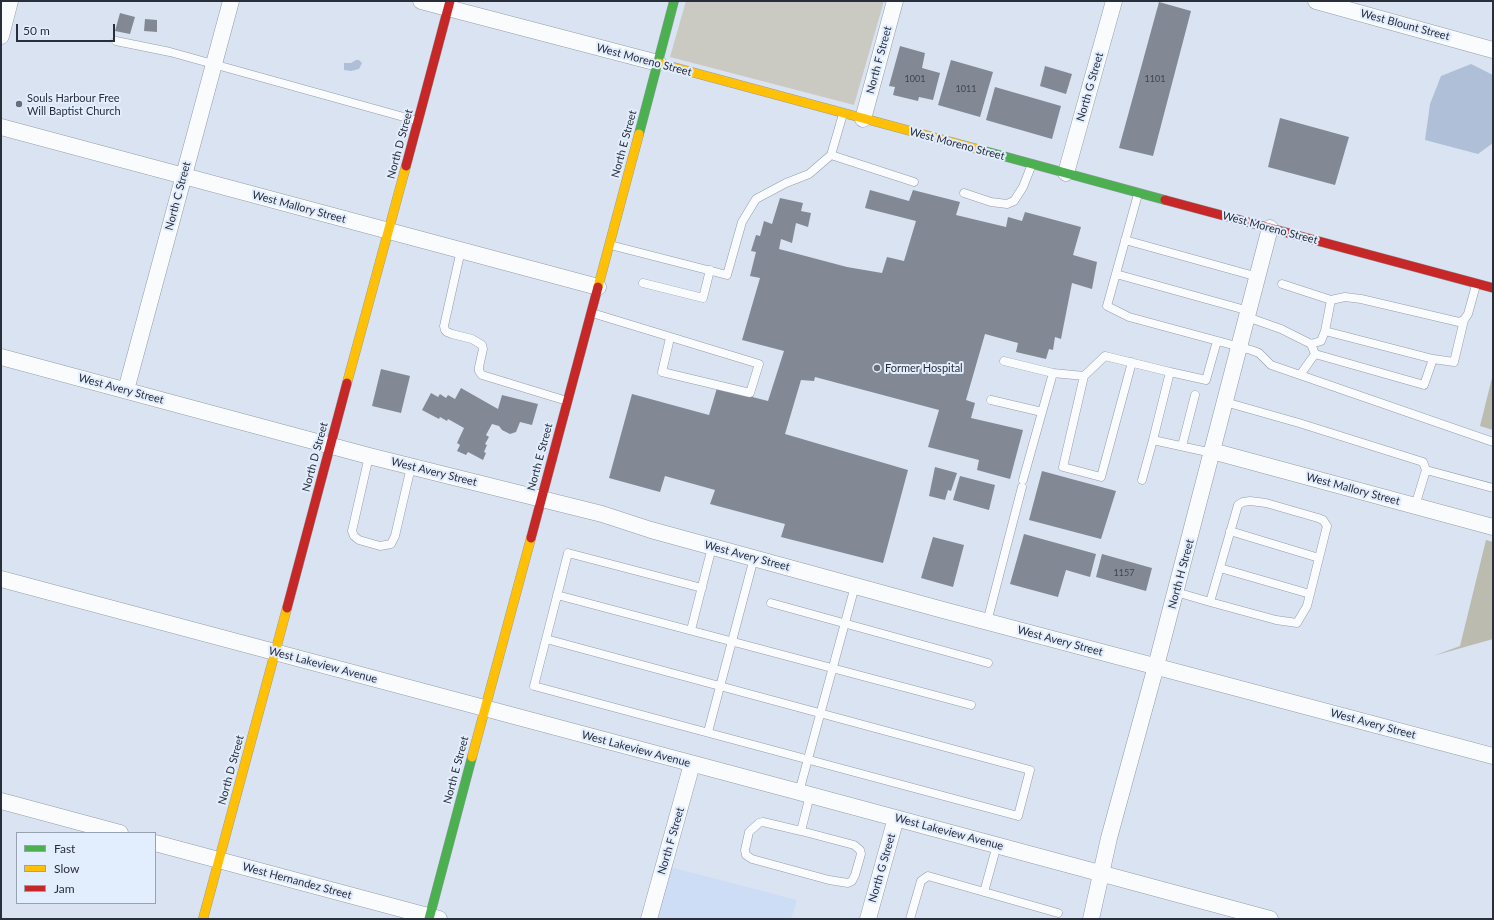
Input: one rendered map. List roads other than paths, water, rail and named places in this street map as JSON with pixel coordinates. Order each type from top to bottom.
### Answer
[{"type":"street","points":[[1,36],[10,1]]},
{"type":"street","name":"North C Street","points":[[126,390],[231,1]]},
{"type":"street","name":"West Moreno Street","points":[[421,1],[449,5],[843,114],[1493,288]]},
{"type":"street","name":"North E Street","points":[[433,918],[485,709],[674,1]]},
{"type":"street","name":"North F Street","points":[[863,119],[895,1]]},
{"type":"street","name":"North G Street","points":[[1066,173],[1114,1]]},
{"type":"street","name":"West Blount Street","points":[[1316,1],[1333,3],[1493,50]]},
{"type":"street","name":"North D Street","points":[[203,919],[449,5]]},
{"type":"street","name":"West Mallory Street","points":[[1,127],[598,287]]},
{"type":"street","name":"North H Street","points":[[1091,919],[1109,838],[1176,592],[1270,228]]},
{"type":"street","name":"West Avery Street","points":[[1,357],[331,446],[602,514],[651,530],[987,622],[1493,756]]},
{"type":"street","name":"West Mallory Street","points":[[1212,451],[1493,528]]},
{"type":"street","name":"West Lakeview Avenue","points":[[1,579],[804,793],[1265,918]]},
{"type":"street","name":"North F Street","points":[[649,919],[692,764]]},
{"type":"street","points":[[1,801],[116,832]]},
{"type":"street","name":"North G Street","points":[[868,919],[896,818]]},
{"type":"street","name":"West Hernandez Street","points":[[156,842],[433,918]]},
{"type":"lane","points":[[116,41],[170,52],[418,121]]},
{"type":"lane","points":[[609,244],[727,275],[742,222],[756,199],[786,183],[809,174],[831,155],[843,114]]},
{"type":"lane","points":[[831,155],[914,182]]},
{"type":"lane","points":[[964,193],[991,202],[1008,204],[1014,201],[1023,187],[1032,164]]},
{"type":"lane","points":[[1139,193],[1107,306],[1129,317],[1259,353],[1271,366],[1493,442]]},
{"type":"lane","points":[[1125,240],[1258,277]]},
{"type":"lane","points":[[461,250],[444,326],[445,330],[452,334],[472,339],[482,345],[483,349],[479,367],[482,375],[568,401]]},
{"type":"lane","points":[[643,283],[703,298],[710,270]]},
{"type":"lane","points":[[1116,274],[1248,314],[1311,344],[1315,354]]},
{"type":"lane","points":[[1325,331],[1432,359],[1454,362],[1464,320],[1468,314],[1476,283]]},
{"type":"lane","points":[[1282,284],[1331,300],[1345,297],[1361,299],[1459,322],[1464,320]]},
{"type":"lane","points":[[1311,344],[1321,341],[1325,331],[1331,300]]},
{"type":"lane","points":[[591,313],[759,364],[750,392],[662,372],[670,338]]},
{"type":"lane","points":[[1132,362],[1101,477],[1063,467],[1084,376],[1105,356],[1132,362],[1170,372],[1206,380],[1217,341]]},
{"type":"lane","points":[[1315,354],[1424,385],[1432,359]]},
{"type":"lane","points":[[1300,375],[1315,354]]},
{"type":"lane","points":[[1004,361],[1053,373],[1084,376]]},
{"type":"lane","points":[[1142,480],[1170,372]]},
{"type":"lane","points":[[987,622],[1053,373]]},
{"type":"lane","points":[[1182,446],[1195,395]]},
{"type":"lane","points":[[991,400],[1042,412]]},
{"type":"lane","points":[[1225,402],[1299,423],[1423,462],[1426,470],[1415,506]]},
{"type":"lane","points":[[1153,440],[1203,451],[1212,451]]},
{"type":"lane","points":[[370,456],[352,531],[354,536],[359,540],[380,546],[391,544],[395,536],[412,467]]},
{"type":"lane","points":[[1426,470],[1493,488]]},
{"type":"lane","points":[[1176,592],[1210,602],[1276,620],[1297,623],[1306,606],[1320,558],[1327,526],[1323,520],[1266,503],[1250,501],[1243,502],[1238,505],[1210,602]]},
{"type":"lane","points":[[1230,531],[1320,558]]},
{"type":"lane","points":[[691,630],[712,547]]},
{"type":"lane","points":[[546,639],[1030,770],[1018,816],[534,686],[557,595],[568,553],[702,588]]},
{"type":"lane","points":[[708,732],[754,558]]},
{"type":"lane","points":[[1220,568],[1310,594]]},
{"type":"lane","points":[[801,831],[808,760],[855,586]]},
{"type":"lane","points":[[557,595],[971,705]]},
{"type":"lane","points":[[771,603],[988,663]]},
{"type":"lane","points":[[763,822],[801,831],[854,845],[860,850],[861,854],[852,881],[848,883],[829,880],[752,859],[746,855],[745,850],[749,832],[759,823],[763,822]]},
{"type":"lane","points":[[984,892],[997,845]]},
{"type":"lane","points":[[910,919],[921,881],[928,876],[1058,913]]},
{"type":"place","name":"Souls Harbour Free Will Baptist Church","points":[[19,104]]},
{"type":"place","name":"Former Hospital","points":[[877,368]]}]
